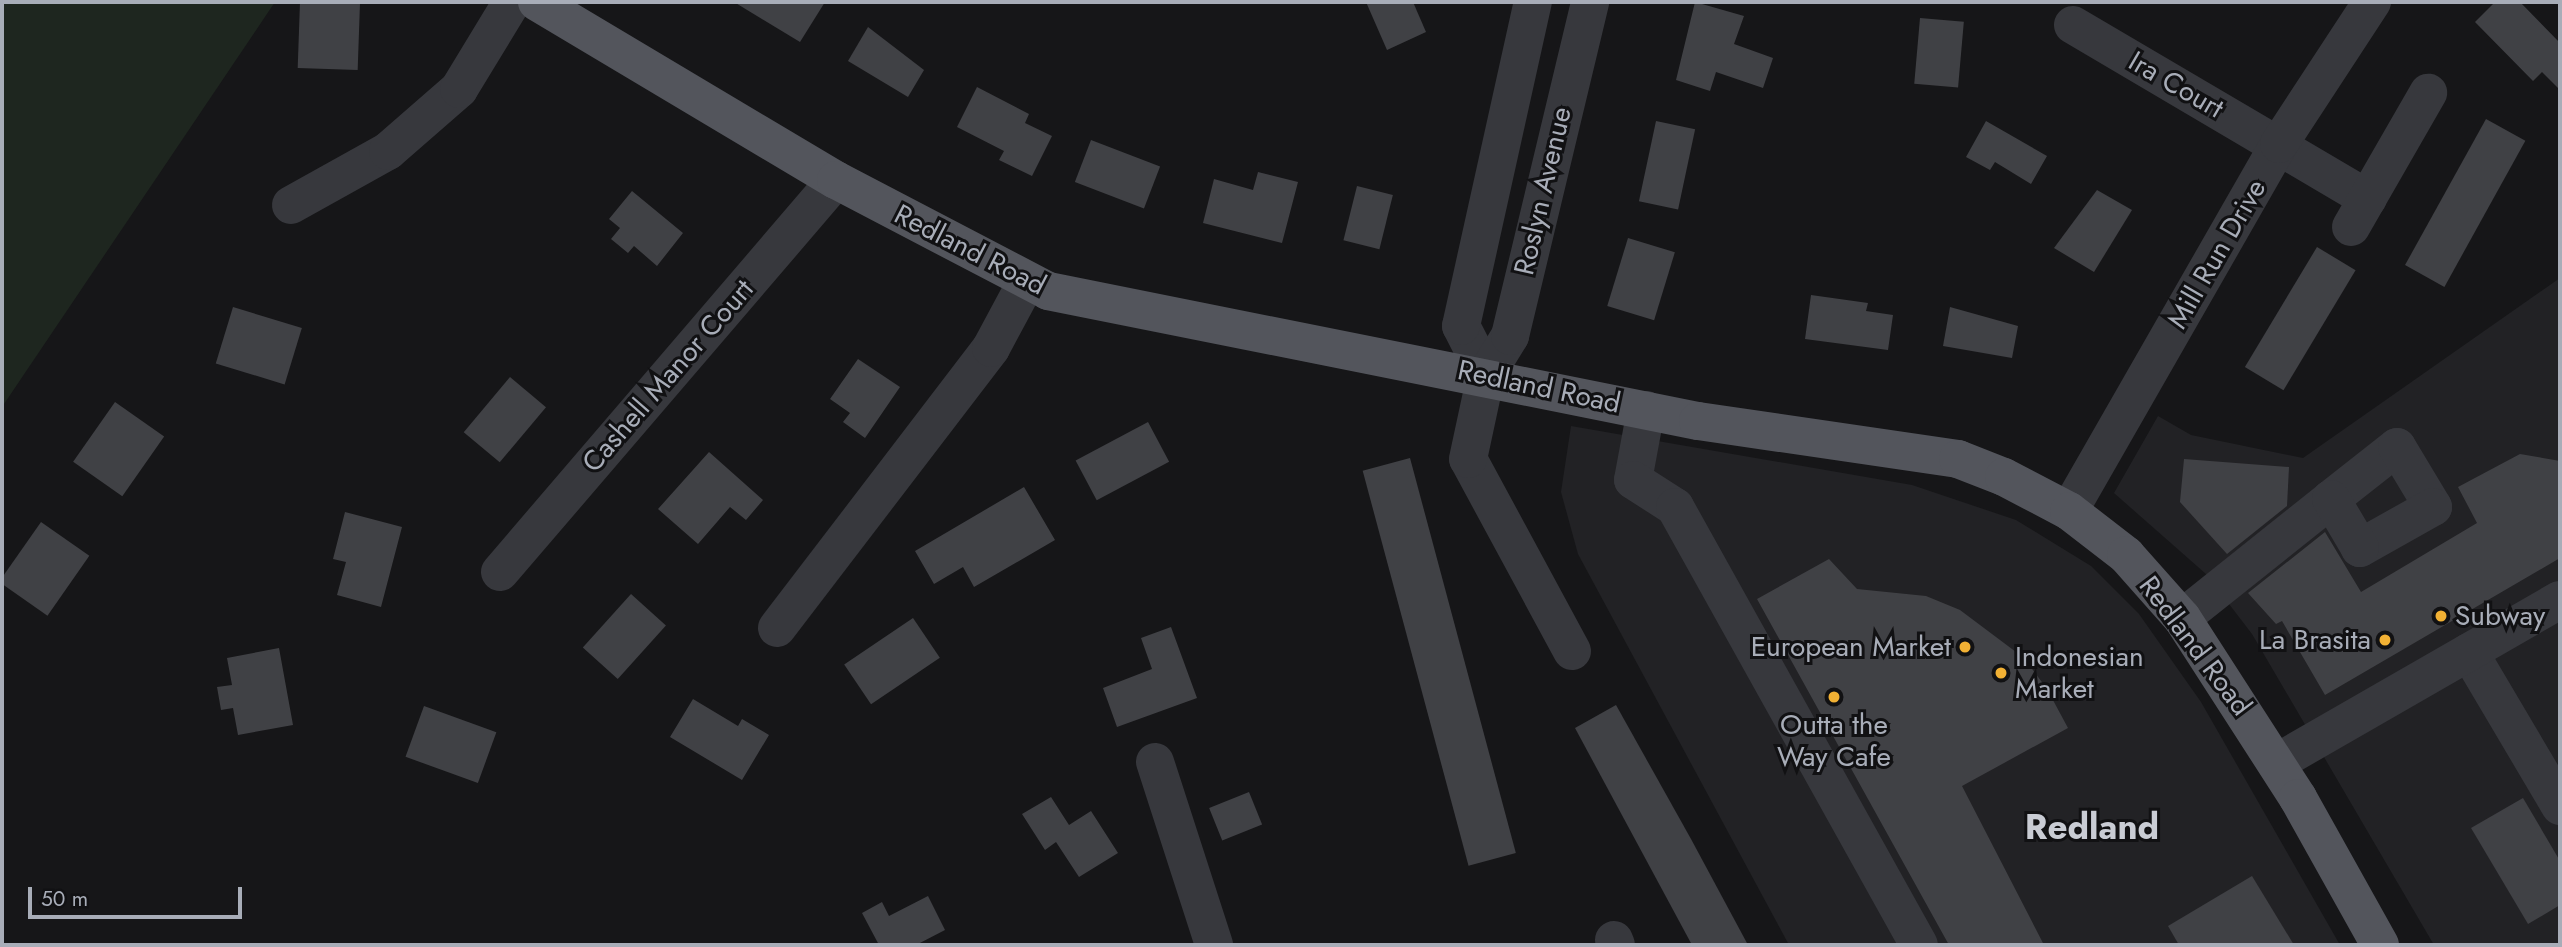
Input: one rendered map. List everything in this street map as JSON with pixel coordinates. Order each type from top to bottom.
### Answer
[{"type":"main road","name":"Redland Road","points":[[537,2],[836,180],[1027,281],[1186,323],[1486,375],[1646,410],[1958,459],[2069,512],[2126,555],[2182,618],[2276,763],[2380,945]]},
{"type":"street","points":[[291,205],[388,151],[459,89],[512,2]]},
{"type":"street","name":"Roslyn Avenue","points":[[1486,375],[1461,326],[1533,2]]},
{"type":"street","name":"Roslyn Avenue","points":[[1572,651],[1468,460],[1486,375],[1510,336],[1590,2]]},
{"type":"street","name":"Mill Run Drive","points":[[2069,512],[2279,144],[2372,2]]},
{"type":"street","name":"Ira Court","points":[[2073,25],[2279,144],[2359,213],[2428,93]]},
{"type":"street","name":"Cashell Manor Court","points":[[500,572],[836,180]]},
{"type":"street","points":[[777,628],[990,348],[1027,281]]},
{"type":"street","points":[[1646,410],[1633,480],[1675,507],[1919,945]]},
{"type":"street","points":[[2182,618],[2331,499]]},
{"type":"street","points":[[2276,763],[2560,600]]},
{"type":"street","points":[[2469,652],[2560,806]]},
{"type":"street","points":[[1155,762],[1214,945]]},
{"type":"shaded area","points":[[2,2],[275,2],[2,407]]},
{"type":"shaded area","points":[[2560,278],[2560,945],[2434,945],[2252,634],[2206,574],[2114,493],[2158,416],[2191,435],[2303,458]]},
{"type":"shaded area","points":[[1571,426],[1912,485],[2016,520],[2091,566],[2139,614],[2201,702],[2340,945],[1789,945],[1578,554],[1561,492]]},
{"type":"building","points":[[300,2],[360,4],[358,70],[298,68]]},
{"type":"building","points":[[734,2],[825,2],[800,42]]},
{"type":"building","points":[[1366,2],[1413,2],[1426,32],[1387,50]]},
{"type":"building","points":[[1695,2],[1744,16],[1734,44],[1773,58],[1763,88],[1716,72],[1710,91],[1676,80]]},
{"type":"building","points":[[2495,2],[2520,2],[2560,43],[2560,90],[2542,72],[2533,81],[2475,22]]},
{"type":"building","points":[[1920,18],[1964,22],[1958,88],[1914,84]]},
{"type":"building","points":[[868,27],[924,70],[908,97],[848,61]]},
{"type":"building","points":[[977,87],[1029,114],[1025,123],[1052,136],[1032,176],[999,160],[1004,151],[957,127]]},
{"type":"building","points":[[2486,119],[2525,141],[2444,287],[2405,265]]},
{"type":"building","points":[[1656,121],[1695,129],[1678,210],[1639,201]]},
{"type":"building","points":[[1986,121],[2047,156],[2031,184],[1995,162],[1990,170],[1966,157]]},
{"type":"building","points":[[1091,140],[1160,167],[1144,209],[1075,182]]},
{"type":"building","points":[[1258,172],[1298,182],[1282,243],[1203,223],[1214,179],[1253,190]]},
{"type":"building","points":[[1357,186],[1393,195],[1379,249],[1343,240]]},
{"type":"building","points":[[2097,190],[2132,210],[2094,272],[2054,248]]},
{"type":"building","points":[[632,191],[683,233],[657,266],[634,246],[628,253],[611,239],[620,228],[609,219]]},
{"type":"building","points":[[1628,238],[1675,252],[1654,320],[1607,306]]},
{"type":"building","points":[[2317,247],[2356,270],[2283,390],[2245,367]]},
{"type":"building","points":[[1811,295],[1868,303],[1866,311],[1893,315],[1888,350],[1805,339]]},
{"type":"building","points":[[233,307],[302,328],[285,384],[216,363]]},
{"type":"building","points":[[1950,307],[2018,326],[2012,358],[1943,346]]},
{"type":"building","points":[[858,359],[900,387],[865,438],[843,422],[850,413],[830,399]]},
{"type":"building","points":[[510,377],[546,407],[500,462],[464,432]]},
{"type":"building","points":[[115,402],[164,436],[122,496],[73,462]]},
{"type":"building","points":[[1148,422],[1169,462],[1097,500],[1076,460]]},
{"type":"building","points":[[709,452],[763,500],[746,520],[730,507],[698,544],[658,509]]},
{"type":"building","points":[[2520,454],[2560,461],[2560,558],[2325,695],[2282,621],[2276,624],[2248,593],[2325,532],[2361,592],[2477,523],[2458,487]]},
{"type":"building","points":[[1410,458],[1516,853],[1469,866],[1363,471]]},
{"type":"building","points":[[2184,459],[2289,467],[2287,506],[2227,554],[2180,502]]},
{"type":"building","points":[[1024,487],[1055,540],[974,587],[963,567],[934,584],[915,551]]},
{"type":"building","points":[[345,512],[402,527],[381,607],[337,595],[346,562],[333,559]]},
{"type":"building","points":[[41,522],[89,556],[47,616],[2,584],[2,578]]},
{"type":"building","points":[[1829,559],[1857,589],[1926,596],[1960,610],[2024,658],[2047,689],[2068,728],[1962,786],[2044,945],[1949,945],[1757,599]]},
{"type":"building","points":[[631,594],[666,625],[618,679],[583,648]]},
{"type":"building","points":[[913,618],[940,658],[871,704],[844,664]]},
{"type":"building","points":[[1171,627],[1197,698],[1117,727],[1103,688],[1152,669],[1141,638]]},
{"type":"building","points":[[279,648],[293,725],[238,735],[233,708],[221,710],[217,687],[232,685],[227,658]]},
{"type":"building","points":[[693,699],[738,726],[742,719],[769,735],[742,780],[670,737]]},
{"type":"building","points":[[1616,705],[1748,945],[1692,945],[1575,728]]},
{"type":"building","points":[[424,706],[496,732],[478,783],[406,757]]},
{"type":"building","points":[[1249,792],[1262,824],[1222,841],[1209,808]]},
{"type":"building","points":[[1051,797],[1069,825],[1091,811],[1118,853],[1079,877],[1056,842],[1045,850],[1022,814]]},
{"type":"building","points":[[2523,798],[2560,861],[2560,905],[2528,924],[2471,828]]},
{"type":"building","points":[[2252,876],[2294,945],[2179,945],[2168,926]]},
{"type":"building","points":[[928,896],[945,930],[916,945],[879,945],[862,913],[882,902],[889,916]]},
{"type":"place","name":"Subway","points":[[2441,616]]},
{"type":"place","name":"La Brasita","points":[[2385,640]]},
{"type":"place","name":"European Market","points":[[1965,647]]},
{"type":"place","name":"Indonesian Market","points":[[2001,673]]},
{"type":"place","name":"Outta the Way Cafe","points":[[1834,697]]},
{"type":"district","name":"Redland","points":[[2092,827]]}]
